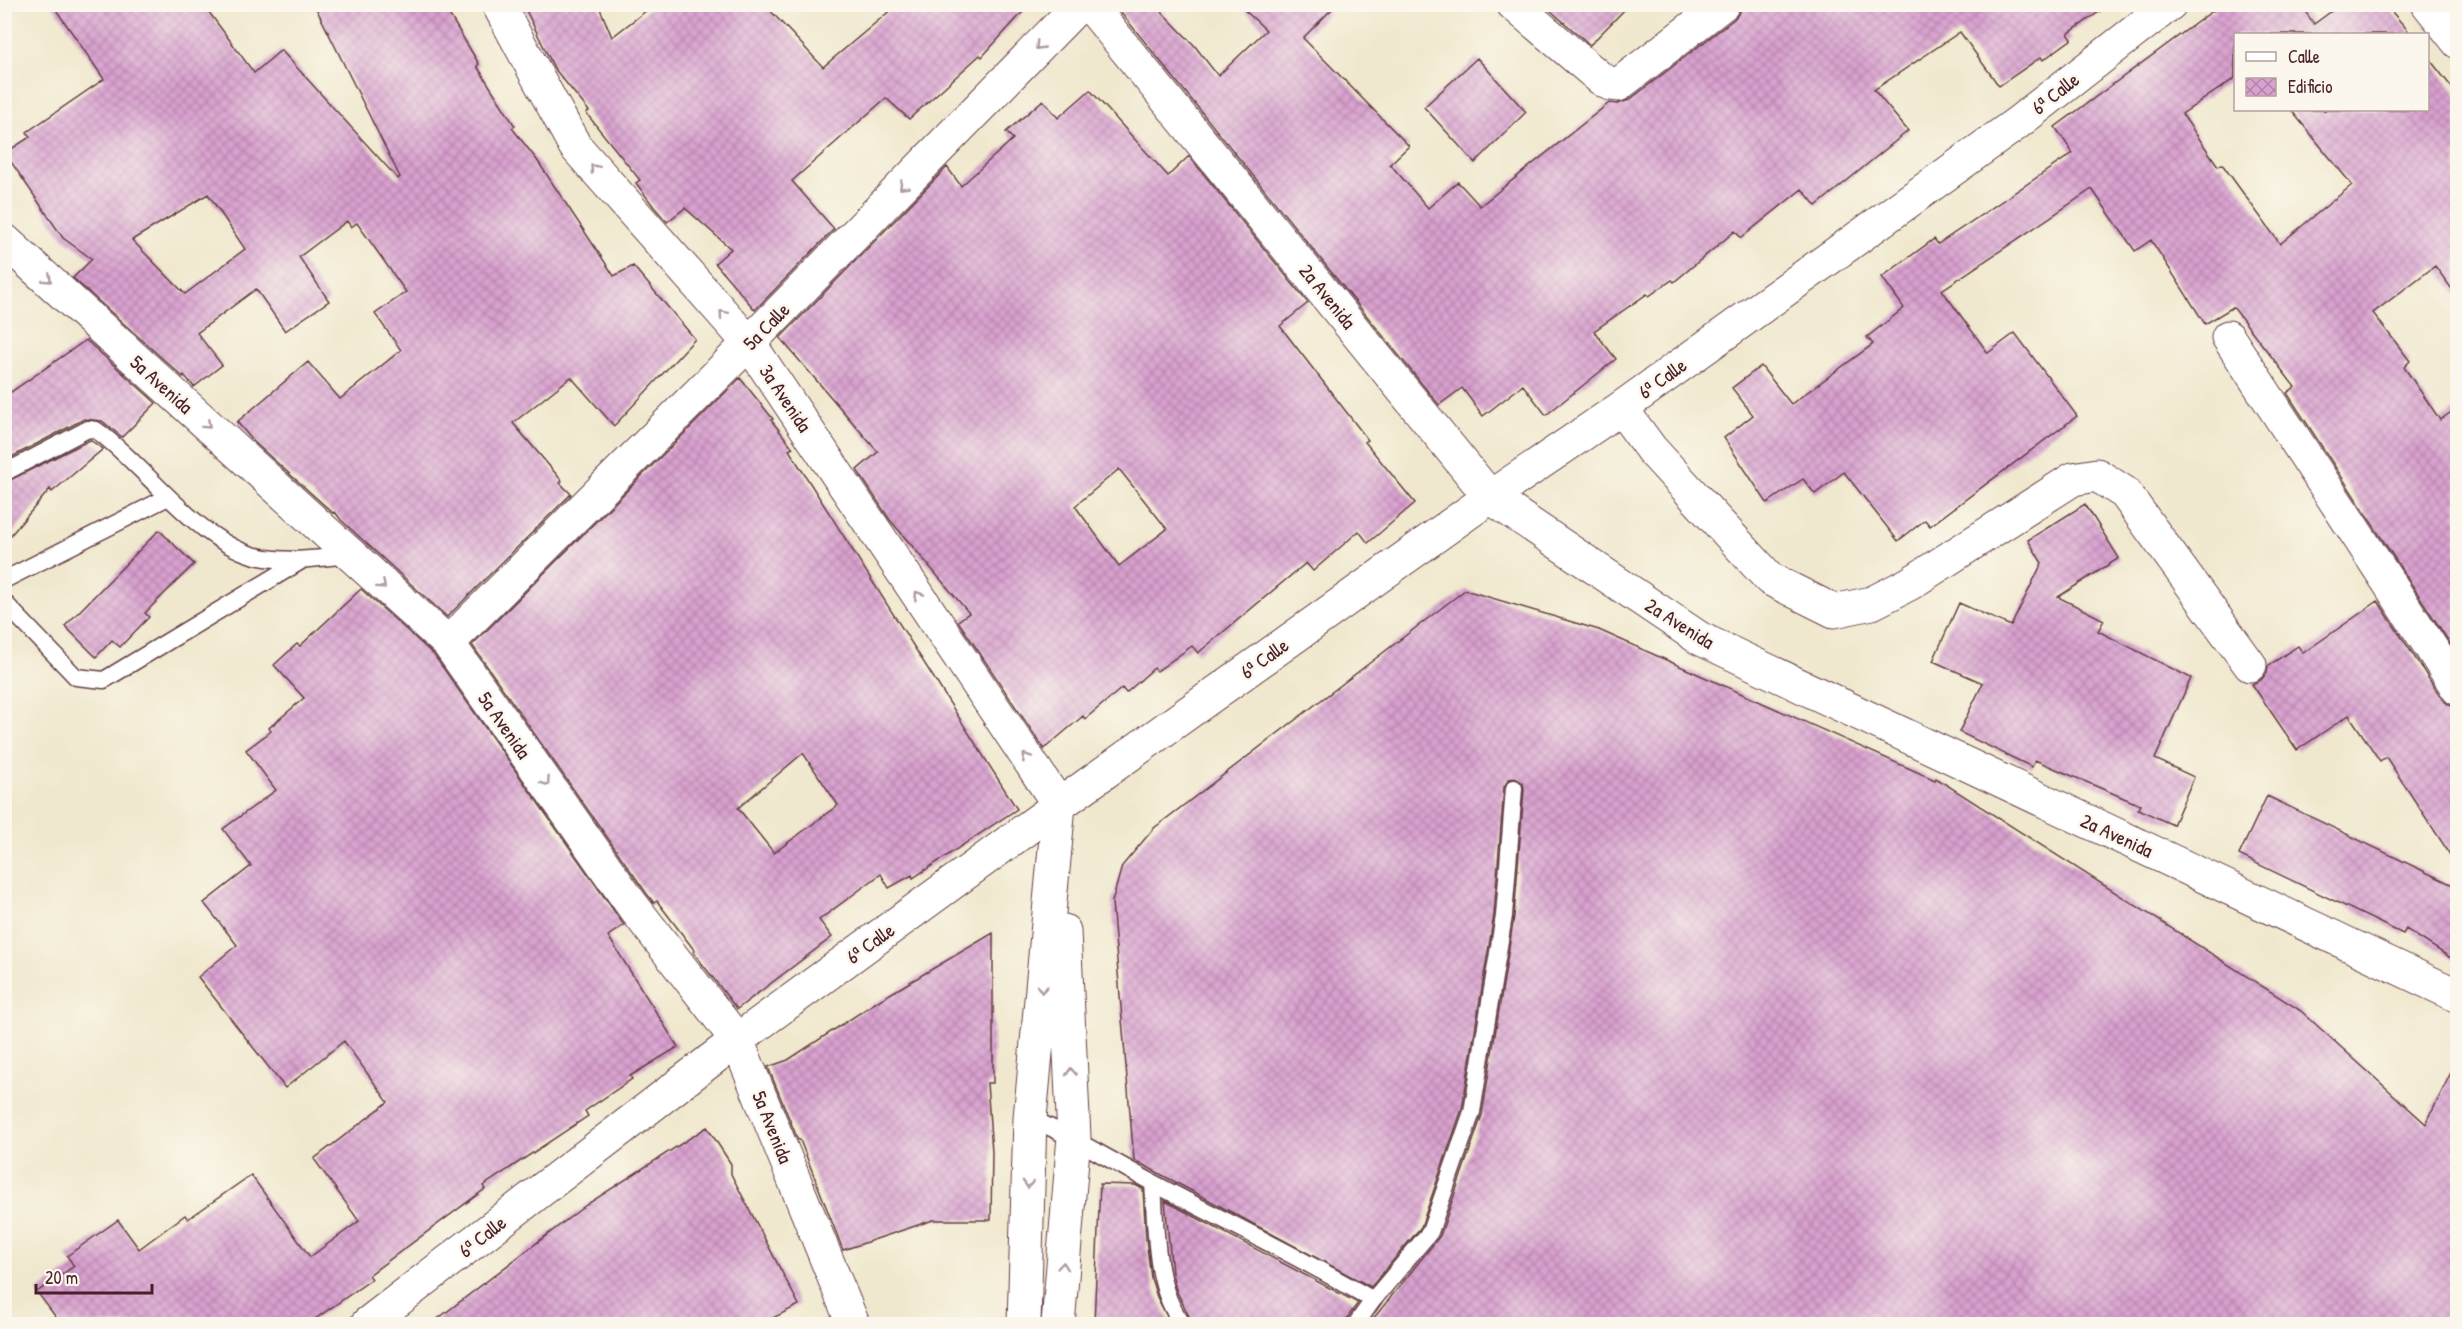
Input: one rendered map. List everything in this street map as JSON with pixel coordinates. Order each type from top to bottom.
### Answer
[{"type":"street","name":"3a Avenida","points":[[498,4],[574,146],[749,343],[1059,805]]},
{"type":"street","name":"5a Calle","points":[[448,644],[749,343],[1080,4]]},
{"type":"street","name":"2a Avenida","points":[[1089,4],[1490,497],[1699,638],[2457,996]]},
{"type":"street","points":[[1513,4],[1600,78],[1610,84],[1618,84],[1723,4]]},
{"type":"street","points":[[2428,4],[2457,42]]},
{"type":"street","name":"6ª Calle","points":[[367,1324],[737,1040],[1059,805],[1490,497],[1621,408],[2016,124],[2163,7]]},
{"type":"street","name":"5a Avenida","points":[[4,240],[448,644],[632,905],[737,1040],[844,1321]]},
{"type":"street","points":[[2228,337],[2457,689]]},
{"type":"street","points":[[1621,408],[1651,449],[1770,579],[1834,610],[1872,603],[1900,589],[2073,479],[2097,475],[2125,493],[2250,664]]},
{"type":"street","points":[[1024,1324],[1030,1118],[1059,805]]},
{"type":"street","points":[[1058,1324],[1074,1137],[1059,805]]},
{"type":"lane","points":[[4,473],[88,429],[102,434],[168,497],[226,545],[264,558],[301,561],[349,555]]},
{"type":"lane","points":[[4,580],[168,497]]},
{"type":"lane","points":[[4,602],[76,677],[104,680],[301,561]]},
{"type":"lane","points":[[1356,1324],[1430,1232],[1472,1112],[1504,916],[1514,788]]},
{"type":"lane","points":[[1030,1118],[1074,1137],[1153,1183],[1330,1274],[1373,1300]]},
{"type":"lane","points":[[1153,1183],[1159,1260],[1173,1312],[1183,1324]]},
{"type":"building","points":[[52,4],[203,4],[254,73],[281,50],[398,179],[400,177],[314,4],[443,4],[479,64],[477,66],[515,126],[512,128],[537,160],[614,276],[633,266],[695,339],[614,426],[571,377],[513,423],[571,494],[447,617],[335,512],[333,513],[254,442],[237,422],[308,362],[340,399],[401,350],[375,314],[406,292],[357,223],[351,227],[347,221],[299,257],[329,301],[285,331],[256,289],[197,333],[222,365],[194,387],[184,375],[183,377],[73,278],[92,259],[63,238],[5,153],[30,137],[27,132],[104,79]],"holes":[[[208,194],[245,249],[185,294],[132,240]]]},
{"type":"building","points":[[523,4],[598,4],[612,37],[655,4],[764,4],[823,67],[898,4],[1030,4],[982,57],[980,55],[909,119],[886,98],[792,181],[834,229],[755,310],[715,263],[731,249],[685,208],[667,222],[654,207],[636,183],[640,180],[586,113],[589,111],[554,68]]},
{"type":"building","points":[[1114,4],[1154,4],[1194,45],[1218,76],[1266,30],[1238,4],[1337,4],[1303,38],[1409,146],[1390,164],[1428,208],[1458,182],[1480,206],[1609,103],[1617,104],[1629,100],[1734,19],[1740,12],[1741,4],[2110,4],[2068,34],[2072,39],[2043,60],[2041,57],[1999,86],[1960,32],[1874,90],[1908,131],[1816,206],[1802,189],[1741,238],[1735,231],[1674,282],[1672,280],[1649,296],[1647,294],[1594,331],[1616,359],[1546,415],[1523,385],[1483,416],[1462,388],[1439,405]]},
{"type":"building","points":[[1543,4],[1630,4],[1590,45]]},
{"type":"building","points":[[2212,4],[2300,4],[2314,24],[2340,5],[2386,5],[2410,33],[2234,33],[2234,79],[2182,114],[2218,166],[2222,164],[2280,244],[2352,185],[2292,111],[2429,111],[2429,59],[2457,94],[2457,296],[2435,266],[2373,313],[2410,361],[2404,367],[2440,420],[2457,408],[2457,654],[2287,393],[2295,387],[2233,307],[2205,324],[2151,240],[2135,251],[2092,189],[1942,290],[1988,353],[2015,333],[2077,416],[1930,526],[1925,520],[1898,541],[1844,472],[1815,494],[1803,479],[1767,503],[1724,438],[1753,415],[1732,388],[1761,366],[1791,404],[1873,344],[1867,337],[1904,308],[1882,277],[1934,239],[1938,244],[2073,153],[2055,127],[2215,9]]},
{"type":"building","points":[[1477,58],[1526,112],[1475,163],[1424,107]]},
{"type":"building","points":[[1090,90],[1168,176],[1189,156],[1308,303],[1280,326],[1368,440],[1365,442],[1415,503],[1368,543],[1359,531],[1313,571],[1306,563],[1198,653],[1192,646],[1157,671],[1154,668],[1126,693],[1122,688],[1085,719],[1083,716],[1044,749],[958,621],[969,613],[890,520],[857,470],[878,452],[780,338],[947,167],[961,186],[1013,139],[1006,132],[1043,100],[1058,118]],"holes":[[[1119,469],[1167,529],[1119,566],[1075,506]]]},
{"type":"building","points":[[86,340],[156,403],[122,437],[102,421],[84,419],[4,461],[4,397]]},
{"type":"building","points":[[740,378],[793,448],[789,450],[1017,809],[913,878],[912,875],[889,888],[881,874],[819,920],[832,937],[737,1009],[657,901],[654,903],[647,894],[472,645]],"holes":[[[803,753],[838,805],[774,853],[738,808]]]},
{"type":"building","points":[[90,440],[103,449],[52,492],[50,489],[4,543],[4,483]]},
{"type":"building","points":[[2085,504],[2119,558],[2058,597],[2104,620],[2098,631],[2191,678],[2155,759],[2194,777],[2173,825],[2138,809],[2140,805],[2035,760],[2032,767],[1959,732],[1983,683],[1933,661],[1959,603],[2011,626],[2042,563],[2028,540]]},
{"type":"building","points":[[159,530],[194,564],[145,613],[149,617],[120,647],[112,640],[96,657],[65,626]]},
{"type":"building","points":[[361,589],[434,655],[624,925],[608,936],[678,1047],[630,1076],[632,1079],[585,1111],[588,1116],[483,1186],[485,1189],[369,1275],[372,1279],[308,1324],[61,1324],[37,1292],[74,1266],[67,1256],[118,1220],[139,1249],[185,1215],[188,1219],[251,1175],[310,1257],[359,1221],[314,1159],[388,1102],[344,1041],[285,1088],[198,977],[237,945],[204,903],[251,866],[223,829],[276,790],[246,750],[271,731],[269,728],[304,698],[274,665],[297,644],[300,646]]},
{"type":"building","points":[[1465,590],[1599,630],[1935,780],[1936,778],[2301,1011],[2426,1124],[2457,1060],[2457,1324],[1369,1324],[1440,1236],[1482,1115],[1514,917],[1524,789],[1523,783],[1515,778],[1509,779],[1504,787],[1494,915],[1462,1109],[1421,1227],[1371,1287],[1134,1160],[1112,902],[1122,866],[1154,828]]},
{"type":"building","points":[[2378,601],[2442,699],[2449,705],[2457,707],[2457,865],[2386,757],[2380,761],[2349,715],[2297,750],[2252,684],[2261,680],[2267,673],[2268,666],[2298,646],[2303,653]]},
{"type":"building","points":[[2267,796],[2457,887],[2457,962],[2406,929],[2403,934],[2239,855]]},
{"type":"building","points":[[993,933],[993,1083],[987,1083],[992,1152],[991,1220],[933,1220],[843,1250],[800,1140],[798,1140],[768,1067],[788,1060],[878,1001]]},
{"type":"building","points":[[707,1127],[731,1164],[731,1174],[799,1305],[761,1324],[431,1324],[586,1205]]},
{"type":"building","points":[[1100,1184],[1135,1185],[1143,1189],[1151,1278],[1157,1297],[1171,1324],[1094,1324]]},
{"type":"building","points":[[1165,1201],[1358,1303],[1347,1318],[1346,1324],[1193,1324],[1176,1290],[1172,1273]]}]
